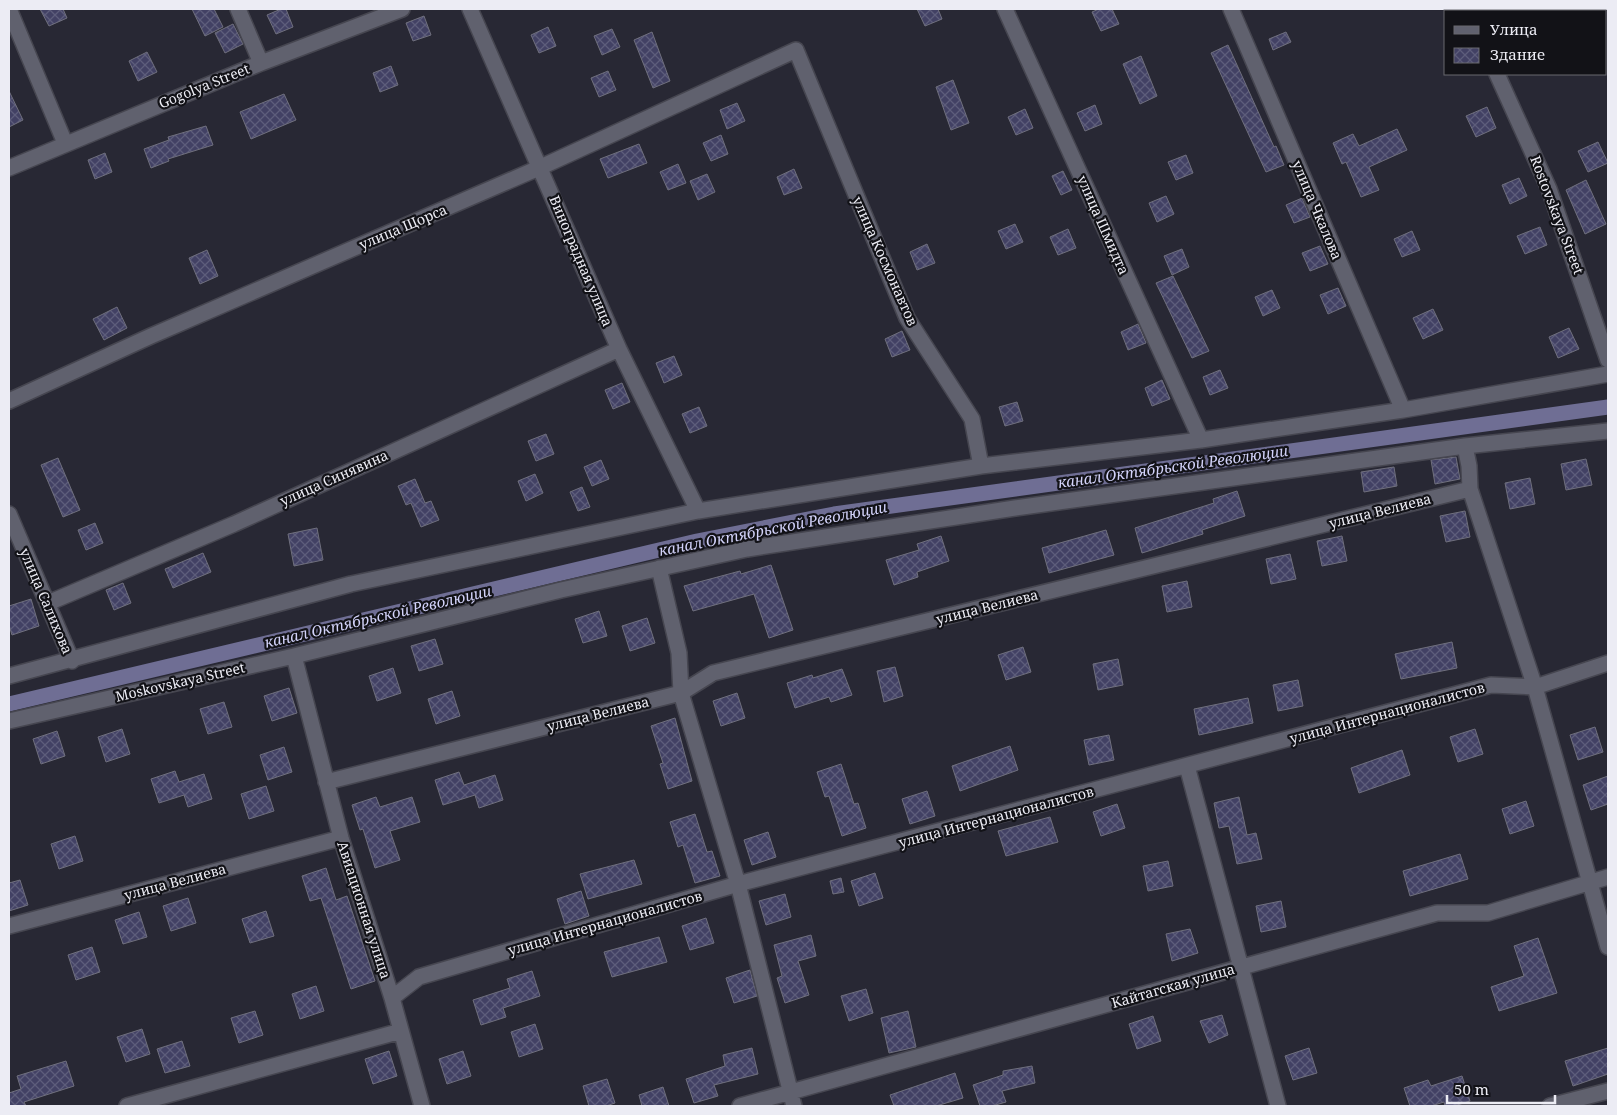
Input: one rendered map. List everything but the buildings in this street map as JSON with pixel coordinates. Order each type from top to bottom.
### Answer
[{"type":"street","points":[[9,9],[66,143]]},
{"type":"street","points":[[238,9],[261,63]]},
{"type":"street","name":"Gogolya Street","points":[[9,168],[261,63],[402,9]]},
{"type":"street","name":"Виноградная улица","points":[[470,9],[541,167],[619,349],[698,511]]},
{"type":"street","name":"улица Шмидта","points":[[1005,9],[1201,440]]},
{"type":"street","name":"улица Чкалова","points":[[1231,9],[1403,410]]},
{"type":"street","name":"улица Щорса","points":[[9,401],[160,332],[541,167],[796,50]]},
{"type":"street","name":"улица Космонавтов","points":[[796,50],[907,318],[972,419],[981,466]]},
{"type":"street","name":"Rostovskaya Street","points":[[1497,75],[1549,189],[1608,360]]},
{"type":"street","name":"улица Синявина","points":[[48,604],[243,520],[619,349]]},
{"type":"street","points":[[9,676],[351,584],[698,511],[981,466],[1201,440],[1403,410],[1608,374]]},
{"type":"street","points":[[1608,431],[1465,446],[1469,466],[1470,489],[1535,687],[1608,947]]},
{"type":"street","name":"Moskovskaya Street","points":[[9,721],[747,549],[1465,446]]},
{"type":"street","name":"улица Велиева","points":[[326,782],[681,693],[714,674],[1470,489]]},
{"type":"street","name":"улица Салихова","points":[[9,514],[72,660]]},
{"type":"street","points":[[659,568],[679,653],[681,693],[738,884],[792,1100]]},
{"type":"street","name":"Авиационная улица","points":[[294,656],[341,838],[392,998],[422,1106]]},
{"type":"street","name":"улица Интернационалистов","points":[[392,998],[419,976],[738,884],[1491,685],[1535,687],[1608,663]]},
{"type":"street","points":[[1187,766],[1278,1106]]},
{"type":"street","name":"улица Велиева","points":[[9,926],[341,838]]},
{"type":"street","name":"Кайтагская улица","points":[[740,1106],[792,1100],[1241,966],[1437,913],[1488,913],[1608,877]]},
{"type":"street","points":[[127,1106],[401,1031]]},
{"type":"street","points":[[1550,1106],[1608,1091]]},
{"type":"waterway","name":"канал Октябрьской Революции","points":[[9,704],[697,541],[834,514],[1608,407]]}]
